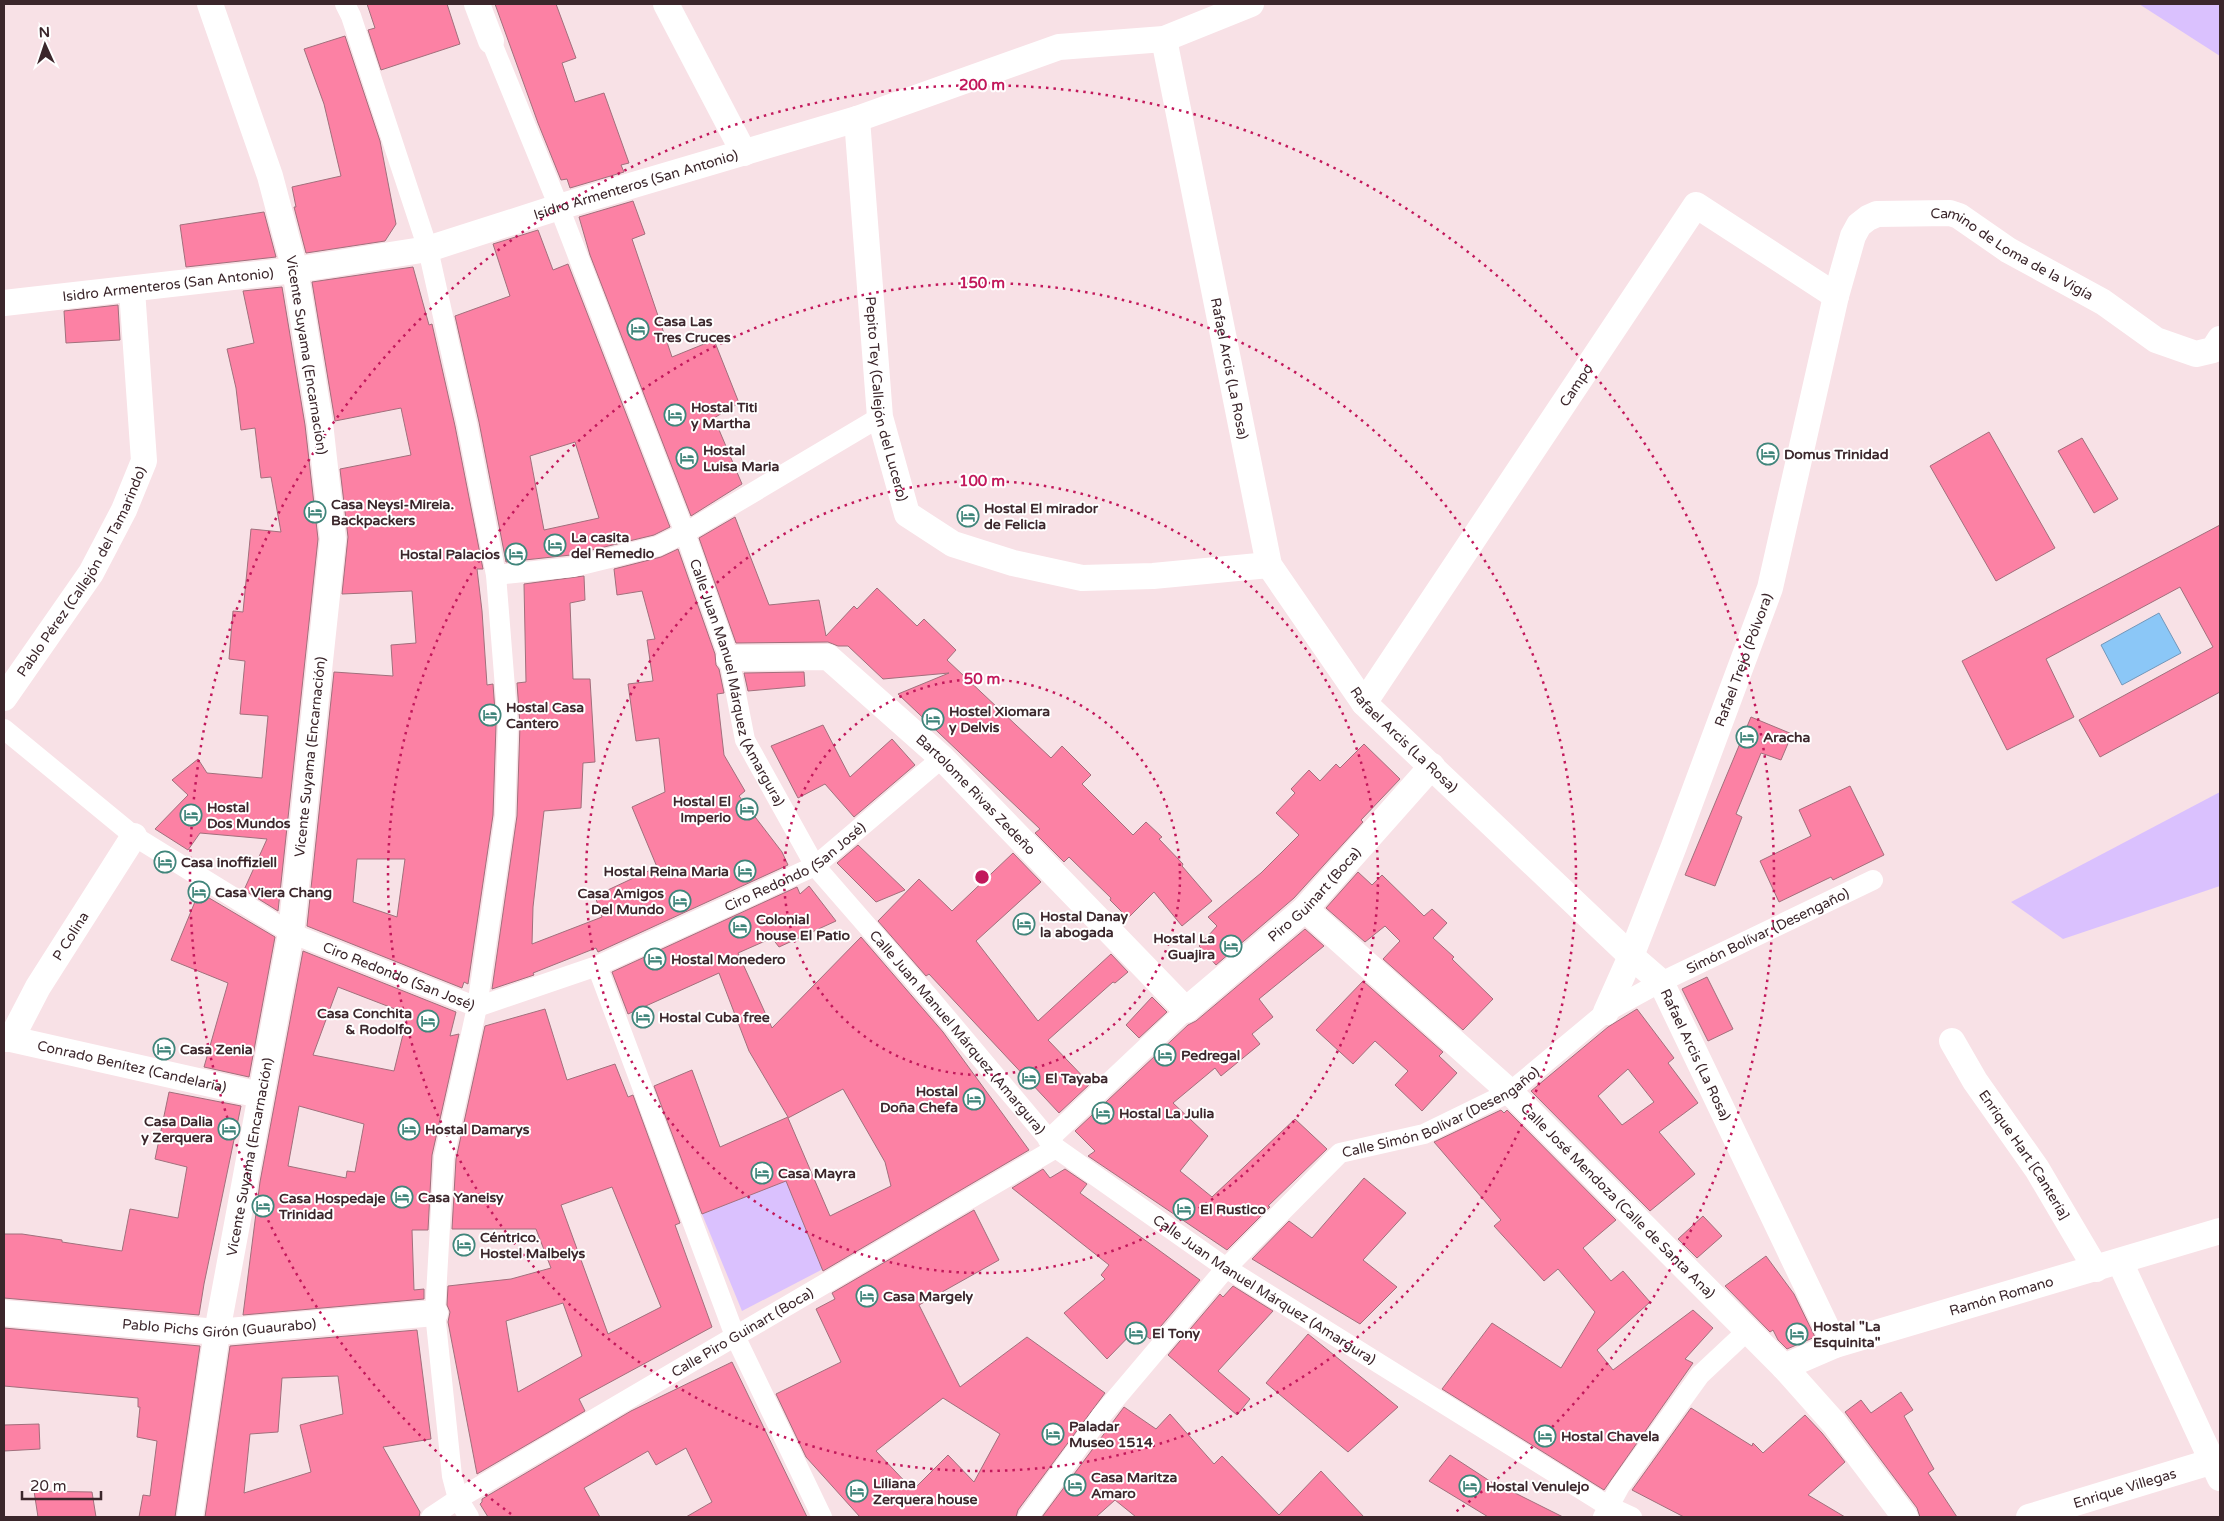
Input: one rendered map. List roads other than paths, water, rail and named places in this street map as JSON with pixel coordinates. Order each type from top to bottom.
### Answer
[{"type":"street","name":"Vicente Suyama (Encarnación)","points":[[190,1517],[217,1332],[291,932],[333,539],[320,423],[295,270],[270,176],[210,4]]},
{"type":"street","points":[[345,4],[351,16],[428,249],[467,424],[496,575],[508,724],[505,816],[477,1008],[444,1157],[435,1314],[452,1476],[458,1499],[469,1517]]},
{"type":"street","points":[[477,4],[491,42]]},
{"type":"street","points":[[666,4],[744,153]]},
{"type":"street","name":"Isidro Armenteros (San Antonio)","points":[[4,303],[132,290],[295,270],[428,249],[559,207],[858,119],[1059,47],[1164,39],[1251,4]]},
{"type":"street","name":"Rafael Arcis (La Rosa)","points":[[1164,39],[1269,565],[1364,703],[1631,956],[1661,982],[1836,1345]]},
{"type":"street","name":"Calle Juan Manuel Márquez (Amargura)","points":[[491,42],[559,207],[685,533],[729,658],[745,740],[816,866],[1052,1144],[1226,1268],[1605,1512],[1632,1517]]},
{"type":"street","name":"Pepito Tey (Callejón del Lucero)","points":[[858,119],[880,417],[907,514],[953,544],[1013,563],[1082,578],[1153,576],[1269,565]]},
{"type":"street","name":"Campo","points":[[1364,703],[1696,205],[1836,296]]},
{"type":"street","name":"Camino de Loma de la Vigía","points":[[1836,296],[1853,236],[1859,225],[1868,218],[1877,214],[1950,212],[1959,216],[2008,250],[2103,302],[2156,340],[2196,354],[2213,350],[2220,340]]},
{"type":"street","name":"Pablo Pérez (Callejón del Tamarindo)","points":[[4,698],[91,573],[124,510],[144,461],[132,290]]},
{"type":"street","name":"Rafael Trejo (Pólvora)","points":[[1606,1012],[1631,956],[1770,588],[1836,296]]},
{"type":"street","points":[[496,575],[573,566],[658,546],[685,533],[880,417]]},
{"type":"street","name":"Bartolome Rivas Zedeño","points":[[729,658],[828,657],[942,758],[1186,1010]]},
{"type":"street","name":"Ciro Redondo (San José)","points":[[4,729],[134,836],[291,932],[477,1008],[597,966],[816,866],[942,758]]},
{"type":"street","name":"Piro Guinart (Boca)","points":[[1186,1010],[1305,909],[1432,766]]},
{"type":"street","name":"P Colina","points":[[7,1039],[134,836]]},
{"type":"street","name":"Simón Bolívar (Desengaño)","points":[[1661,982],[1873,880]]},
{"type":"street","name":"Calle José Mendoza (Calle de Santa Ana)","points":[[1305,909],[1510,1092],[1784,1367],[1834,1423],[1905,1517]]},
{"type":"street","points":[[597,966],[735,1336],[822,1517]]},
{"type":"street","name":"Calle Simón Bolívar (Desengaño)","points":[[1028,1517],[1101,1416],[1226,1268],[1340,1153],[1424,1134],[1510,1092],[1606,1012],[1661,982]]},
{"type":"street","name":"Calle Piro Guinart (Boca)","points":[[431,1517],[458,1499],[735,1336],[1052,1144],[1186,1010]]},
{"type":"street","name":"Conrado Benítez (Candelaria)","points":[[7,1039],[260,1095]]},
{"type":"street","name":"Enrique Hart [Cantería]","points":[[1952,1041],[1975,1081],[2108,1266],[2217,1466]]},
{"type":"street","name":"Ramón Romano","points":[[1784,1367],[1836,1345],[2108,1266],[2220,1231]]},
{"type":"street","name":"Pablo Pichs Girón (Guaurabo)","points":[[4,1313],[217,1332],[435,1314]]},
{"type":"street","points":[[1605,1512],[1620,1486],[1700,1375],[1747,1331]]},
{"type":"street","name":"Enrique Villegas","points":[[2030,1517],[2217,1466]]},
{"type":"water","points":[[2159,613],[2181,653],[2122,685],[2101,645]]},
{"type":"place","name":"Casa Las Tres Cruces","points":[[638,329]]},
{"type":"place","name":"Hostal Titi y Martha","points":[[675,415]]},
{"type":"place","name":"Domus Trinidad","points":[[1768,454]]},
{"type":"place","name":"Hostal Luisa Maria","points":[[687,458]]},
{"type":"place","name":"Casa Neysi-Mireia. Backpackers","points":[[315,512]]},
{"type":"place","name":"Hostal El mirador de Felicia","points":[[968,516]]},
{"type":"place","name":"La casita del Remedio","points":[[555,545]]},
{"type":"place","name":"Hostal Palacios","points":[[516,554]]},
{"type":"place","name":"Hostal Casa Cantero","points":[[490,715]]},
{"type":"place","name":"Hostel Xiomara y Delvis","points":[[933,719]]},
{"type":"place","name":"Aracha","points":[[1747,737]]},
{"type":"place","name":"Hostal El Imperio","points":[[747,809]]},
{"type":"place","name":"Hostal Dos Mundos","points":[[191,815]]},
{"type":"place","name":"Casa inoffiziell","points":[[165,862]]},
{"type":"place","name":"Hostal Reina Maria","points":[[745,871]]},
{"type":"place","name":"Casa Viera Chang","points":[[199,892]]},
{"type":"place","name":"Casa Amigos Del Mundo","points":[[680,901]]},
{"type":"place","name":"Hostal Danay la abogada","points":[[1024,924]]},
{"type":"place","name":"Colonial house El Patio","points":[[740,927]]},
{"type":"place","name":"Hostal La Guajira","points":[[1231,946]]},
{"type":"place","name":"Hostal Monedero","points":[[655,959]]},
{"type":"place","name":"Hostal Cuba free","points":[[643,1017]]},
{"type":"place","name":"Casa Conchita & Rodolfo","points":[[428,1021]]},
{"type":"place","name":"Casa Zenia","points":[[164,1049]]},
{"type":"place","name":"Pedregal","points":[[1165,1055]]},
{"type":"place","name":"El Tayaba","points":[[1029,1078]]},
{"type":"place","name":"Hostal Doña Chefa","points":[[974,1099]]},
{"type":"place","name":"Hostal La Julia","points":[[1103,1113]]},
{"type":"place","name":"Casa Dalia y Zerquera","points":[[229,1129]]},
{"type":"place","name":"Hostal Damarys","points":[[409,1129]]},
{"type":"place","name":"Casa Mayra","points":[[762,1173]]},
{"type":"place","name":"Casa Yaneisy","points":[[402,1197]]},
{"type":"place","name":"Casa Hospedaje Trinidad","points":[[263,1206]]},
{"type":"place","name":"El Rustico","points":[[1184,1209]]},
{"type":"place","name":"Céntrico. Hostel Malbelys","points":[[464,1245]]},
{"type":"place","name":"Casa Margely","points":[[867,1296]]},
{"type":"place","name":"El Tony","points":[[1136,1333]]},
{"type":"place","name":"Hostal \"La Esquinita\"","points":[[1797,1334]]},
{"type":"place","name":"Paladar Museo 1514","points":[[1053,1434]]},
{"type":"place","name":"Hostal Chavela","points":[[1545,1436]]},
{"type":"place","name":"Casa Maritza Amaro","points":[[1075,1485]]},
{"type":"place","name":"Hostal Venulejo","points":[[1470,1486]]},
{"type":"place","name":"Liliana Zerquera house","points":[[857,1491]]}]
